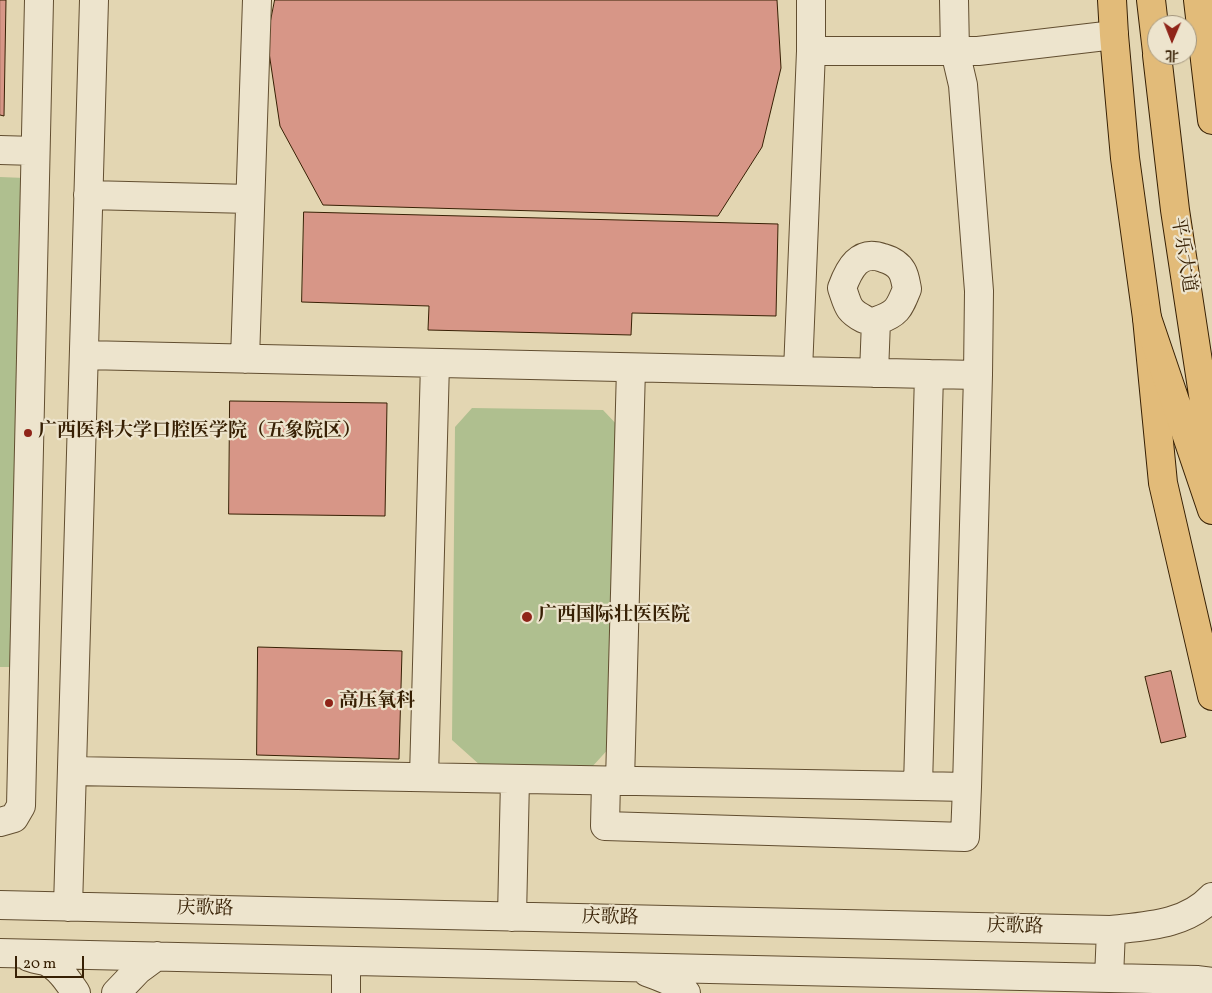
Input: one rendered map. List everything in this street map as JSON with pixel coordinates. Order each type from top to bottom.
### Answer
[{"type":"main road","points":[[1112,0],[1126,158],[1147,318],[1163,483],[1212,696]]},
{"type":"main road","name":"平乐大道","points":[[1151,0],[1153,15]]},
{"type":"main road","points":[[1198,0],[1212,120]]},
{"type":"main road","name":"平乐大道","points":[[1158,65],[1175,210],[1212,454]]},
{"type":"main road","points":[[1147,318],[1212,510]]},
{"type":"street","points":[[0,822],[14,818],[21,806],[38,0]]},
{"type":"street","points":[[68,907],[94,0]]},
{"type":"street","points":[[245,359],[257,0]]},
{"type":"street","points":[[798,371],[812,52],[810,0]]},
{"type":"street","points":[[630,368],[613,781],[605,826],[966,837],[979,291],[963,85],[955,51],[954,0]]},
{"type":"street","points":[[812,52],[978,51],[1114,35]]},
{"type":"street","points":[[0,150],[35,151]]},
{"type":"street","points":[[88,195],[250,199]]},
{"type":"street","points":[[864,318],[853,313],[847,304],[842,288],[849,271],[859,260],[875,255],[891,260],[902,270],[908,290],[900,307],[890,316],[876,321],[874,373]]},
{"type":"street","points":[[84,356],[978,375]]},
{"type":"street","points":[[424,778],[435,363]]},
{"type":"street","points":[[918,786],[929,374]]},
{"type":"street","points":[[72,771],[967,787]]},
{"type":"street","points":[[512,917],[515,779]]},
{"type":"street","name":"庆歌路","points":[[0,905],[1111,930],[1159,925],[1186,916],[1212,897]]},
{"type":"street","points":[[1109,978],[1111,930]]},
{"type":"street","points":[[6,953],[829,971],[1198,980],[1212,982]]},
{"type":"street","points":[[6,953],[46,962],[57,969],[76,993]]},
{"type":"street","points":[[116,993],[138,970],[157,956]]},
{"type":"street","points":[[346,961],[346,993]]},
{"type":"street","points":[[631,967],[659,976],[679,986],[686,993]]},
{"type":"street","points":[[789,993],[799,984],[829,971]]},
{"type":"green space","points":[[0,177],[25,178],[14,667],[0,667]]},
{"type":"green space","points":[[472,408],[603,410],[621,429],[612,745],[591,768],[481,766],[452,740],[455,427]]},
{"type":"building","points":[[0,0],[6,0],[4,116],[0,115]]},
{"type":"building","points":[[275,0],[777,0],[781,68],[762,147],[718,216],[323,205],[280,126],[267,39]]},
{"type":"building","points":[[304,212],[778,224],[776,316],[632,313],[631,335],[428,330],[429,306],[302,302]]},
{"type":"building","points":[[230,401],[387,403],[385,516],[229,514]]},
{"type":"building","name":"高压氧科","points":[[258,647],[402,651],[399,759],[257,755]]},
{"type":"building","points":[[1171,671],[1186,737],[1161,743],[1145,677]]},
{"type":"place","name":"广西医科大学口腔医学院（五象院区）","points":[[28,433]]},
{"type":"place","name":"广西国际壮医医院","points":[[527,617]]},
{"type":"place","name":"高压氧科","points":[[329,703]]}]
